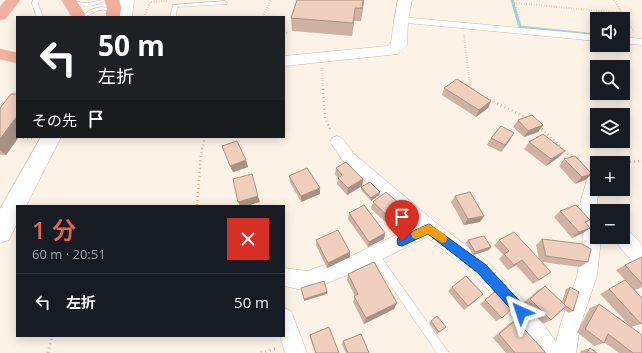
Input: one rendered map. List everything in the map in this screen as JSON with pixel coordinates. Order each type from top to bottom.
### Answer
[{"type":"highway","points":[[0,9],[9,0]]},
{"type":"highway","points":[[0,16],[13,0]]},
{"type":"highway","points":[[69,0],[78,16]]},
{"type":"highway","points":[[112,0],[117,16]]},
{"type":"highway","points":[[0,54],[16,58]]},
{"type":"highway","points":[[0,69],[16,66]]},
{"type":"street","points":[[117,16],[127,0]]},
{"type":"street","points":[[285,61],[392,51],[399,45],[401,20],[405,0]]},
{"type":"street","points":[[401,20],[590,37]]},
{"type":"street","points":[[630,41],[641,42]]},
{"type":"street","points":[[0,232],[50,138]]},
{"type":"street","points":[[337,142],[348,157],[429,228],[482,269],[531,323],[551,353]]},
{"type":"street","points":[[285,277],[307,281],[353,264],[429,228]]},
{"type":"street","points":[[565,353],[570,326],[587,276],[591,244]]},
{"type":"street","points":[[629,244],[642,258]]},
{"type":"street","points":[[285,321],[296,353]]},
{"type":"lane","points":[[36,0],[35,4],[40,16]]},
{"type":"lane","points":[[69,0],[77,4],[86,5],[102,0]]},
{"type":"lane","points":[[173,16],[175,6],[225,3]]},
{"type":"lane","points":[[85,16],[89,12],[98,9],[108,9],[117,16]]},
{"type":"lane","points":[[374,254],[444,353]]},
{"type":"path","points":[[263,16],[271,0]]},
{"type":"path","points":[[514,0],[522,31]]},
{"type":"path","points":[[614,0],[621,12]]},
{"type":"path","points":[[144,16],[150,2],[170,1]]},
{"type":"path","points":[[514,3],[611,12]]},
{"type":"path","points":[[630,25],[641,42]]},
{"type":"path","points":[[463,26],[470,86],[477,93]]},
{"type":"path","points":[[322,58],[325,118],[337,142]]},
{"type":"path","points":[[489,100],[533,121]]},
{"type":"path","points":[[538,125],[574,160]]},
{"type":"path","points":[[197,205],[201,154],[205,138]]},
{"type":"path","points":[[630,162],[642,161]]},
{"type":"path","points":[[48,353],[52,337]]},
{"type":"building","points":[[297,0],[363,0],[362,8],[355,8],[353,23],[291,18]]},
{"type":"building","points":[[457,79],[491,101],[479,110],[444,88]]},
{"type":"building","points":[[11,94],[16,94],[16,117],[0,139],[0,108]]},
{"type":"building","points":[[532,115],[543,125],[528,131],[518,120]]},
{"type":"building","points":[[501,126],[514,133],[505,145],[491,138]]},
{"type":"building","points":[[543,134],[565,151],[551,159],[529,142]]},
{"type":"building","points":[[237,141],[246,160],[230,166],[222,146]]},
{"type":"building","points":[[575,156],[590,172],[590,175],[582,177],[564,159]]},
{"type":"building","points":[[346,162],[363,179],[348,188],[338,178],[342,175],[336,168]]},
{"type":"building","points":[[307,168],[320,188],[301,196],[289,176]]},
{"type":"building","points":[[252,174],[258,196],[238,202],[233,179]]},
{"type":"building","points":[[370,182],[380,192],[371,198],[361,187]]},
{"type":"building","points":[[386,192],[407,210],[393,221],[373,202]]},
{"type":"building","points":[[470,192],[484,216],[468,219],[455,196]]},
{"type":"building","points":[[364,205],[385,233],[369,242],[349,213]]},
{"type":"building","points":[[576,205],[590,220],[585,222],[590,228],[579,232],[560,211]]},
{"type":"building","points":[[338,230],[350,252],[328,263],[316,240]]},
{"type":"building","points":[[514,232],[551,272],[539,280],[522,260],[514,265],[504,254],[509,251],[499,240]]},
{"type":"building","points":[[484,236],[491,247],[475,252],[468,240]]},
{"type":"building","points":[[542,239],[582,244],[591,249],[588,262],[546,256]]},
{"type":"building","points":[[642,257],[642,284],[625,265]]},
{"type":"building","points":[[374,262],[397,303],[366,318],[354,296],[358,294],[348,274]]},
{"type":"building","points":[[466,276],[483,294],[468,306],[452,287]]},
{"type":"building","points":[[625,280],[642,298],[641,324],[609,289]]},
{"type":"building","points":[[324,281],[327,292],[304,299],[301,288]]},
{"type":"building","points":[[545,286],[566,306],[551,320],[530,299]]},
{"type":"building","points":[[570,287],[579,292],[573,311],[564,304]]},
{"type":"building","points":[[497,290],[514,307],[502,318],[485,300]]},
{"type":"building","points":[[599,304],[642,335],[642,353],[633,353],[608,334],[604,343],[585,329]]},
{"type":"building","points":[[437,316],[446,327],[439,332],[431,321]]},
{"type":"building","points":[[516,320],[546,353],[515,353],[499,334]]},
{"type":"building","points":[[329,327],[339,353],[316,353],[310,335]]},
{"type":"building","points":[[361,334],[369,353],[348,353],[343,341]]},
{"type":"building","points":[[590,348],[597,353],[587,353]]},
{"type":"waterway","points":[[512,0],[520,27],[590,34]]},
{"type":"slow traffic","points":[[416,234],[429,228],[442,238]]},
{"type":"route","points":[[402,241],[429,228],[482,269],[521,312]]}]
